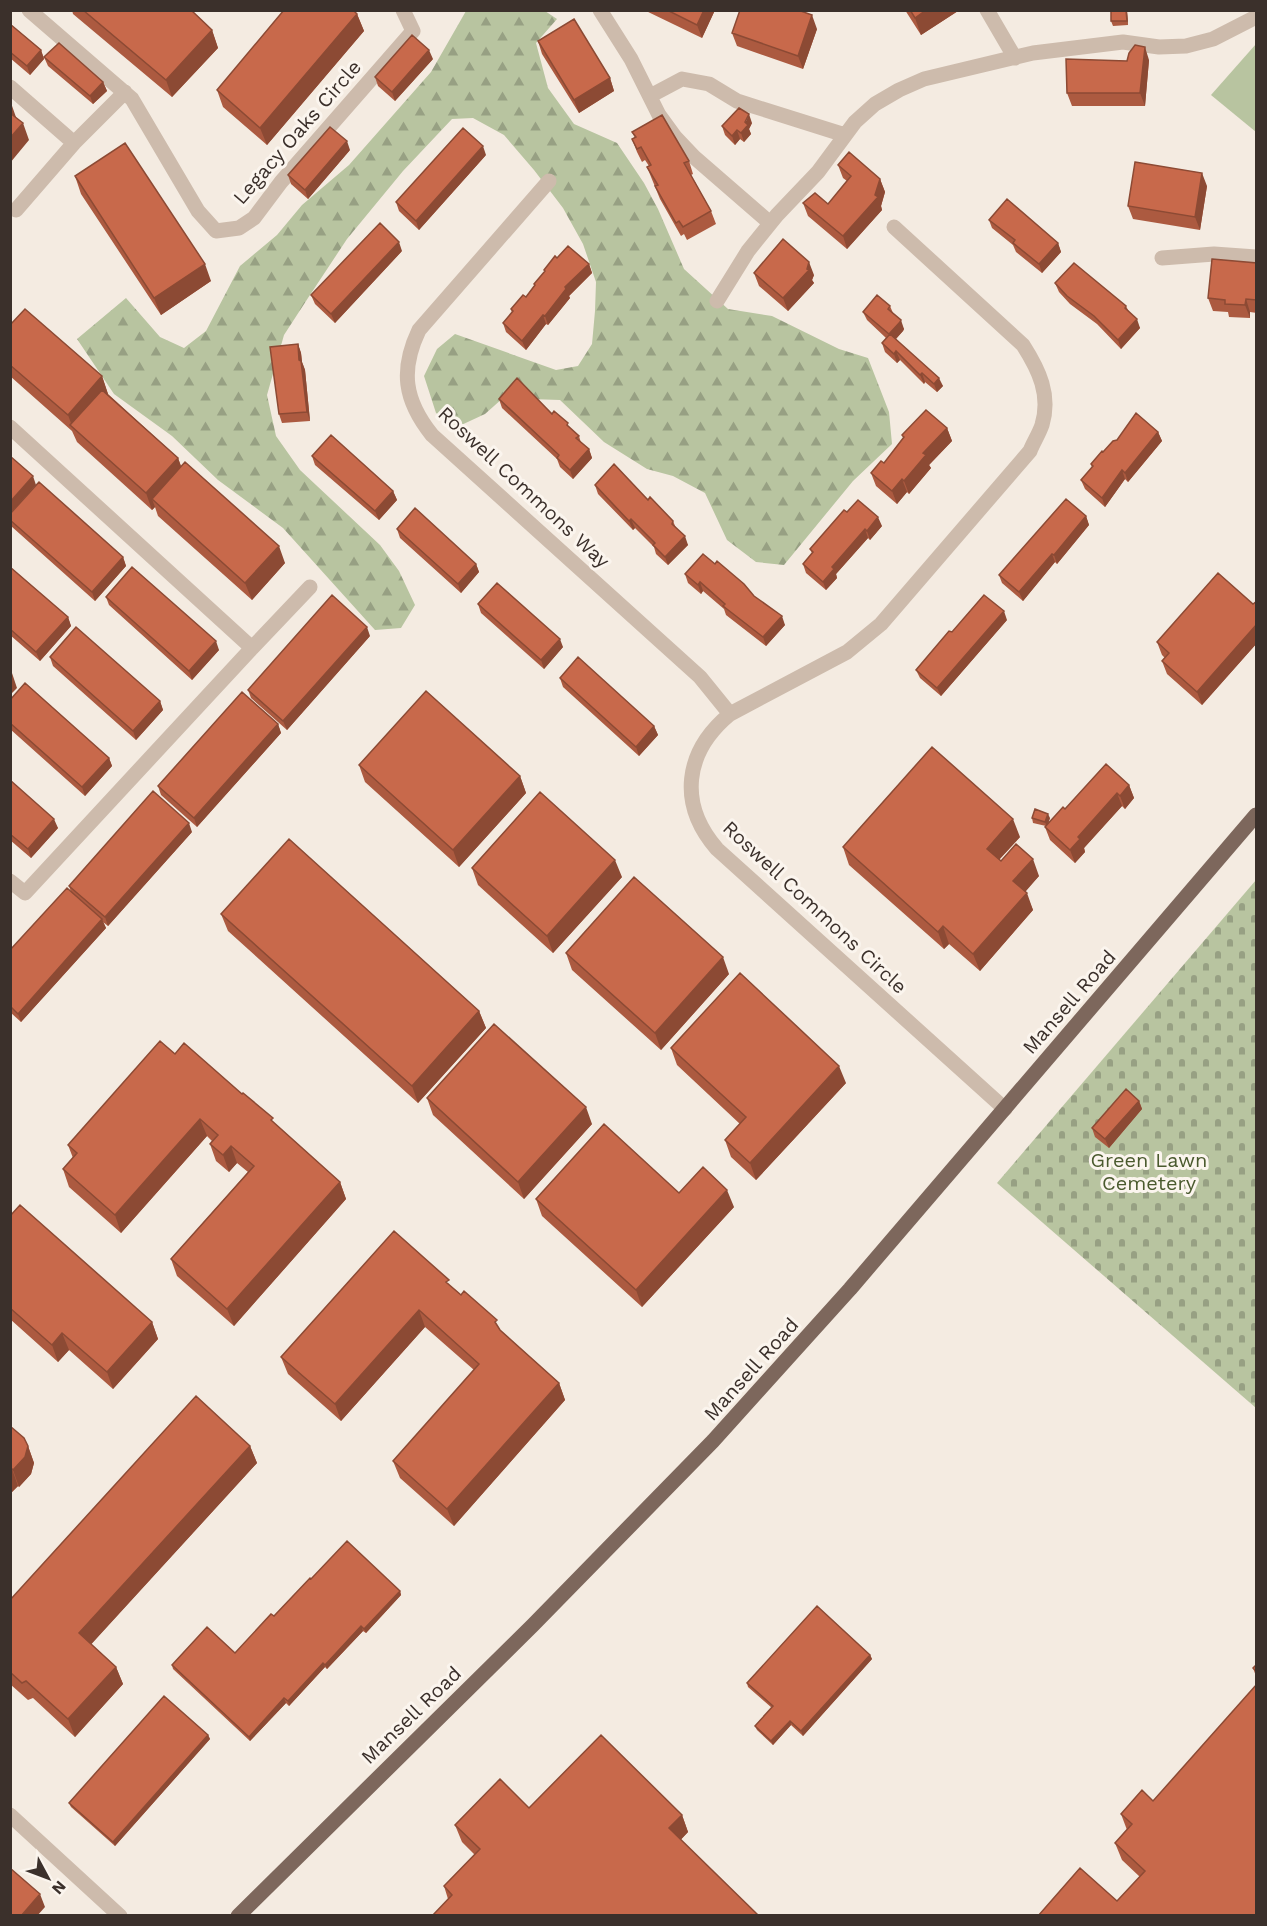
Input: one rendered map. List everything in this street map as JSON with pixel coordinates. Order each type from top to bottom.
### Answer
[{"type":"main road","name":"Mansell Road","points":[[238,1916],[533,1625],[713,1441],[850,1289],[1257,815]]},
{"type":"street","name":"Legacy Oaks Circle","points":[[28,10],[132,99],[198,212],[216,231],[239,228],[254,218],[281,182],[413,31],[403,10]]},
{"type":"street","points":[[600,10],[631,59],[659,115],[675,137],[694,157],[770,223]]},
{"type":"street","points":[[987,10],[1015,58]]},
{"type":"street","points":[[717,301],[748,250],[818,172],[855,123],[875,104],[899,90],[924,79],[1034,53],[1123,42],[1159,47],[1186,46],[1213,39],[1257,17]]},
{"type":"street","points":[[650,96],[682,79],[709,84],[737,100],[845,135]]},
{"type":"street","points":[[10,87],[74,143]]},
{"type":"street","points":[[16,210],[74,143],[124,92]]},
{"type":"street","name":"Roswell Commons Way","points":[[549,181],[419,330],[410,348],[407,367],[407,384],[411,402],[420,420],[432,435],[700,677],[730,714]]},
{"type":"street","name":"Roswell Commons Circle","points":[[894,227],[1023,345],[1038,369],[1045,397],[1042,425],[1030,451],[881,624],[846,652],[730,714],[716,726],[697,753],[692,770],[692,803],[697,820],[706,836],[726,857],[1005,1109]]},
{"type":"street","points":[[1162,258],[1214,254],[1257,257]]},
{"type":"street","points":[[10,427],[252,648]]},
{"type":"street","points":[[10,880],[25,893],[310,587]]},
{"type":"street","points":[[10,1815],[120,1916]]},
{"type":"green space","points":[[466,11],[545,11],[557,19],[536,43],[548,88],[574,124],[617,143],[644,183],[658,209],[684,269],[728,309],[772,316],[839,349],[868,358],[889,412],[892,444],[853,481],[784,565],[756,562],[727,540],[705,493],[673,476],[647,469],[604,442],[560,400],[503,398],[485,414],[457,427],[436,413],[424,376],[437,349],[455,334],[556,370],[578,366],[592,344],[596,282],[583,244],[563,208],[504,135],[473,118],[452,119],[403,171],[347,239],[284,335],[267,395],[276,436],[300,470],[380,545],[399,571],[415,605],[401,628],[375,630],[283,528],[218,480],[172,436],[114,394],[77,339],[126,298],[160,337],[184,348],[206,331],[240,266],[277,235],[302,205],[349,165],[431,72]]},
{"type":"green space","points":[[1256,44],[1256,132],[1211,95]]},
{"type":"green space","name":"Green Lawn Cemetery","points":[[1256,880],[1256,1408],[997,1183]]},
{"type":"building","points":[[83,10],[191,10],[212,30],[166,80]]},
{"type":"building","points":[[284,10],[353,10],[357,14],[260,128],[217,90]]},
{"type":"building","points":[[667,10],[704,10],[697,25]]},
{"type":"building","points":[[740,10],[798,10],[812,15],[798,56],[732,33]]},
{"type":"building","points":[[910,10],[926,10],[915,18]]},
{"type":"building","points":[[1111,10],[1126,10],[1127,21],[1111,21]]},
{"type":"building","points":[[574,19],[610,78],[574,100],[538,41]]},
{"type":"building","points":[[10,24],[41,50],[27,66],[10,52]]},
{"type":"building","points":[[412,35],[429,50],[392,92],[375,77]]},
{"type":"building","points":[[59,43],[103,82],[90,96],[44,57]]},
{"type":"building","points":[[1135,45],[1145,47],[1140,93],[1067,93],[1066,59],[1127,61]]},
{"type":"building","points":[[739,108],[749,114],[745,122],[748,125],[741,133],[737,130],[732,136],[722,126]]},
{"type":"building","points":[[10,113],[23,123],[10,138]]},
{"type":"building","points":[[662,115],[689,161],[684,163],[711,211],[683,227],[679,221],[676,223],[655,186],[658,185],[647,167],[651,165],[641,147],[637,149],[632,139],[636,137],[632,132]]},
{"type":"building","points":[[330,127],[347,141],[305,190],[288,175]]},
{"type":"building","points":[[463,128],[483,146],[416,221],[396,202]]},
{"type":"building","points":[[125,143],[205,264],[154,298],[75,176]]},
{"type":"building","points":[[849,152],[880,179],[875,195],[878,197],[843,236],[803,203],[815,193],[828,204],[851,176],[838,165]]},
{"type":"building","points":[[1135,162],[1202,173],[1195,217],[1128,206]]},
{"type":"building","points":[[1007,199],[1058,243],[1039,264],[1013,243],[1015,240],[989,220]]},
{"type":"building","points":[[380,223],[399,242],[331,314],[311,295]]},
{"type":"building","points":[[783,239],[809,262],[807,269],[809,270],[783,298],[754,273]]},
{"type":"building","points":[[568,246],[589,264],[565,287],[566,289],[545,316],[543,315],[522,341],[503,323],[513,311],[511,309],[523,295],[526,297],[555,256],[557,258]]},
{"type":"building","points":[[1212,259],[1257,263],[1257,300],[1246,299],[1245,305],[1225,304],[1225,300],[1208,298]]},
{"type":"building","points":[[1074,263],[1126,306],[1125,308],[1137,319],[1118,340],[1055,283]]},
{"type":"building","points":[[877,295],[901,320],[889,334],[863,312]]},
{"type":"building","points":[[25,309],[102,376],[68,415],[10,365],[10,325]]},
{"type":"building","points":[[890,334],[939,378],[934,384],[922,373],[920,375],[896,351],[894,354],[882,343]]},
{"type":"building","points":[[298,344],[307,412],[279,414],[270,347]]},
{"type":"building","points":[[517,378],[552,414],[554,411],[568,423],[567,425],[579,436],[576,438],[589,449],[570,470],[557,458],[559,455],[499,399]]},
{"type":"building","points":[[102,390],[178,458],[146,493],[70,425]]},
{"type":"building","points":[[926,410],[947,428],[923,453],[926,455],[904,481],[902,479],[892,491],[871,473],[881,461],[884,463],[904,437],[902,435]]},
{"type":"building","points":[[1136,413],[1158,432],[1125,473],[1122,470],[1102,498],[1081,480],[1102,451],[1117,440]]},
{"type":"building","points":[[331,435],[393,491],[375,511],[312,456]]},
{"type":"building","points":[[10,456],[33,476],[10,502]]},
{"type":"building","points":[[185,462],[279,546],[245,583],[152,499]]},
{"type":"building","points":[[614,464],[648,500],[650,497],[685,536],[665,557],[653,545],[655,543],[631,519],[629,521],[595,485]]},
{"type":"building","points":[[39,482],[123,557],[92,592],[10,520],[10,514]]},
{"type":"building","points":[[1066,499],[1086,516],[1019,592],[999,575]]},
{"type":"building","points":[[858,500],[878,517],[832,567],[834,569],[823,582],[803,564],[813,552],[810,549],[844,510],[847,512]]},
{"type":"building","points":[[415,508],[476,564],[458,584],[397,529]]},
{"type":"building","points":[[703,554],[715,564],[717,561],[744,584],[754,596],[782,616],[763,637],[723,606],[725,604],[700,582],[698,585],[685,574]]},
{"type":"building","points":[[10,567],[68,617],[36,652],[10,629]]},
{"type":"building","points":[[132,567],[216,641],[189,671],[106,597]]},
{"type":"building","points":[[1218,573],[1253,604],[1257,601],[1257,624],[1197,692],[1162,661],[1169,653],[1157,642]]},
{"type":"building","points":[[497,583],[560,639],[541,660],[478,604]]},
{"type":"building","points":[[332,595],[367,627],[283,721],[248,690]]},
{"type":"building","points":[[984,595],[1004,611],[937,688],[916,670]]},
{"type":"building","points":[[76,627],[160,701],[133,731],[50,657]]},
{"type":"building","points":[[578,657],[654,726],[636,747],[560,678]]},
{"type":"building","points":[[25,683],[109,758],[82,787],[10,723],[10,700]]},
{"type":"building","points":[[426,691],[520,776],[453,850],[359,765]]},
{"type":"building","points":[[242,692],[278,724],[194,818],[158,786]]},
{"type":"building","points":[[932,747],[1013,819],[987,849],[1001,861],[1016,844],[1033,859],[1013,881],[1027,893],[973,954],[943,926],[938,932],[843,847]]},
{"type":"building","points":[[1106,764],[1129,785],[1120,796],[1117,793],[1078,837],[1080,839],[1070,850],[1045,827],[1063,807],[1065,809]]},
{"type":"building","points":[[10,780],[54,819],[28,849],[10,834]]},
{"type":"building","points":[[153,791],[189,823],[105,917],[69,886]]},
{"type":"building","points":[[540,792],[615,860],[547,936],[472,868]]},
{"type":"building","points":[[1035,809],[1048,814],[1045,822],[1032,818]]},
{"type":"building","points":[[289,839],[479,1011],[412,1086],[221,914]]},
{"type":"building","points":[[634,877],[723,957],[655,1033],[566,953]]},
{"type":"building","points":[[67,888],[102,919],[18,1014],[10,1006],[10,950]]},
{"type":"building","points":[[740,973],[839,1066],[750,1163],[725,1140],[746,1117],[671,1048]]},
{"type":"building","points":[[494,1024],[586,1107],[518,1182],[427,1098]]},
{"type":"building","points":[[160,1041],[175,1054],[184,1043],[273,1118],[271,1120],[340,1182],[227,1309],[171,1259],[254,1166],[231,1146],[223,1155],[210,1144],[218,1135],[200,1119],[115,1215],[63,1169],[77,1153],[68,1145]]},
{"type":"building","points":[[1126,1089],[1139,1101],[1105,1139],[1092,1128]]},
{"type":"building","points":[[604,1124],[679,1193],[703,1167],[727,1190],[636,1290],[536,1199]]},
{"type":"building","points":[[20,1205],[152,1322],[107,1372],[62,1333],[52,1345],[10,1308],[10,1216]]},
{"type":"building","points":[[394,1231],[449,1280],[446,1282],[461,1295],[464,1291],[497,1320],[495,1322],[500,1330],[559,1383],[447,1509],[393,1461],[479,1364],[419,1310],[335,1404],[281,1357]]},
{"type":"building","points":[[196,1396],[250,1446],[79,1633],[116,1667],[68,1719],[26,1681],[22,1683],[10,1672],[10,1600]]},
{"type":"building","points":[[10,1426],[24,1438],[28,1446],[25,1457],[13,1470],[10,1470]]},
{"type":"building","points":[[347,1541],[400,1591],[364,1629],[361,1626],[325,1665],[323,1663],[288,1701],[284,1698],[249,1737],[172,1665],[207,1627],[235,1653],[271,1614],[274,1616]]},
{"type":"building","points":[[817,1606],[870,1655],[801,1731],[790,1721],[771,1741],[755,1726],[773,1706],[747,1683]]},
{"type":"building","points":[[1257,1684],[1257,1916],[1038,1916],[1080,1868],[1117,1901],[1145,1871],[1115,1843],[1132,1824],[1121,1814],[1142,1790],[1153,1801]]},
{"type":"building","points":[[164,1696],[208,1735],[113,1842],[69,1803]]},
{"type":"building","points":[[601,1735],[682,1815],[669,1828],[759,1916],[432,1916],[452,1895],[444,1886],[480,1849],[455,1825],[500,1779],[529,1808]]},
{"type":"building","points":[[10,1868],[40,1894],[21,1916],[10,1916]]}]
